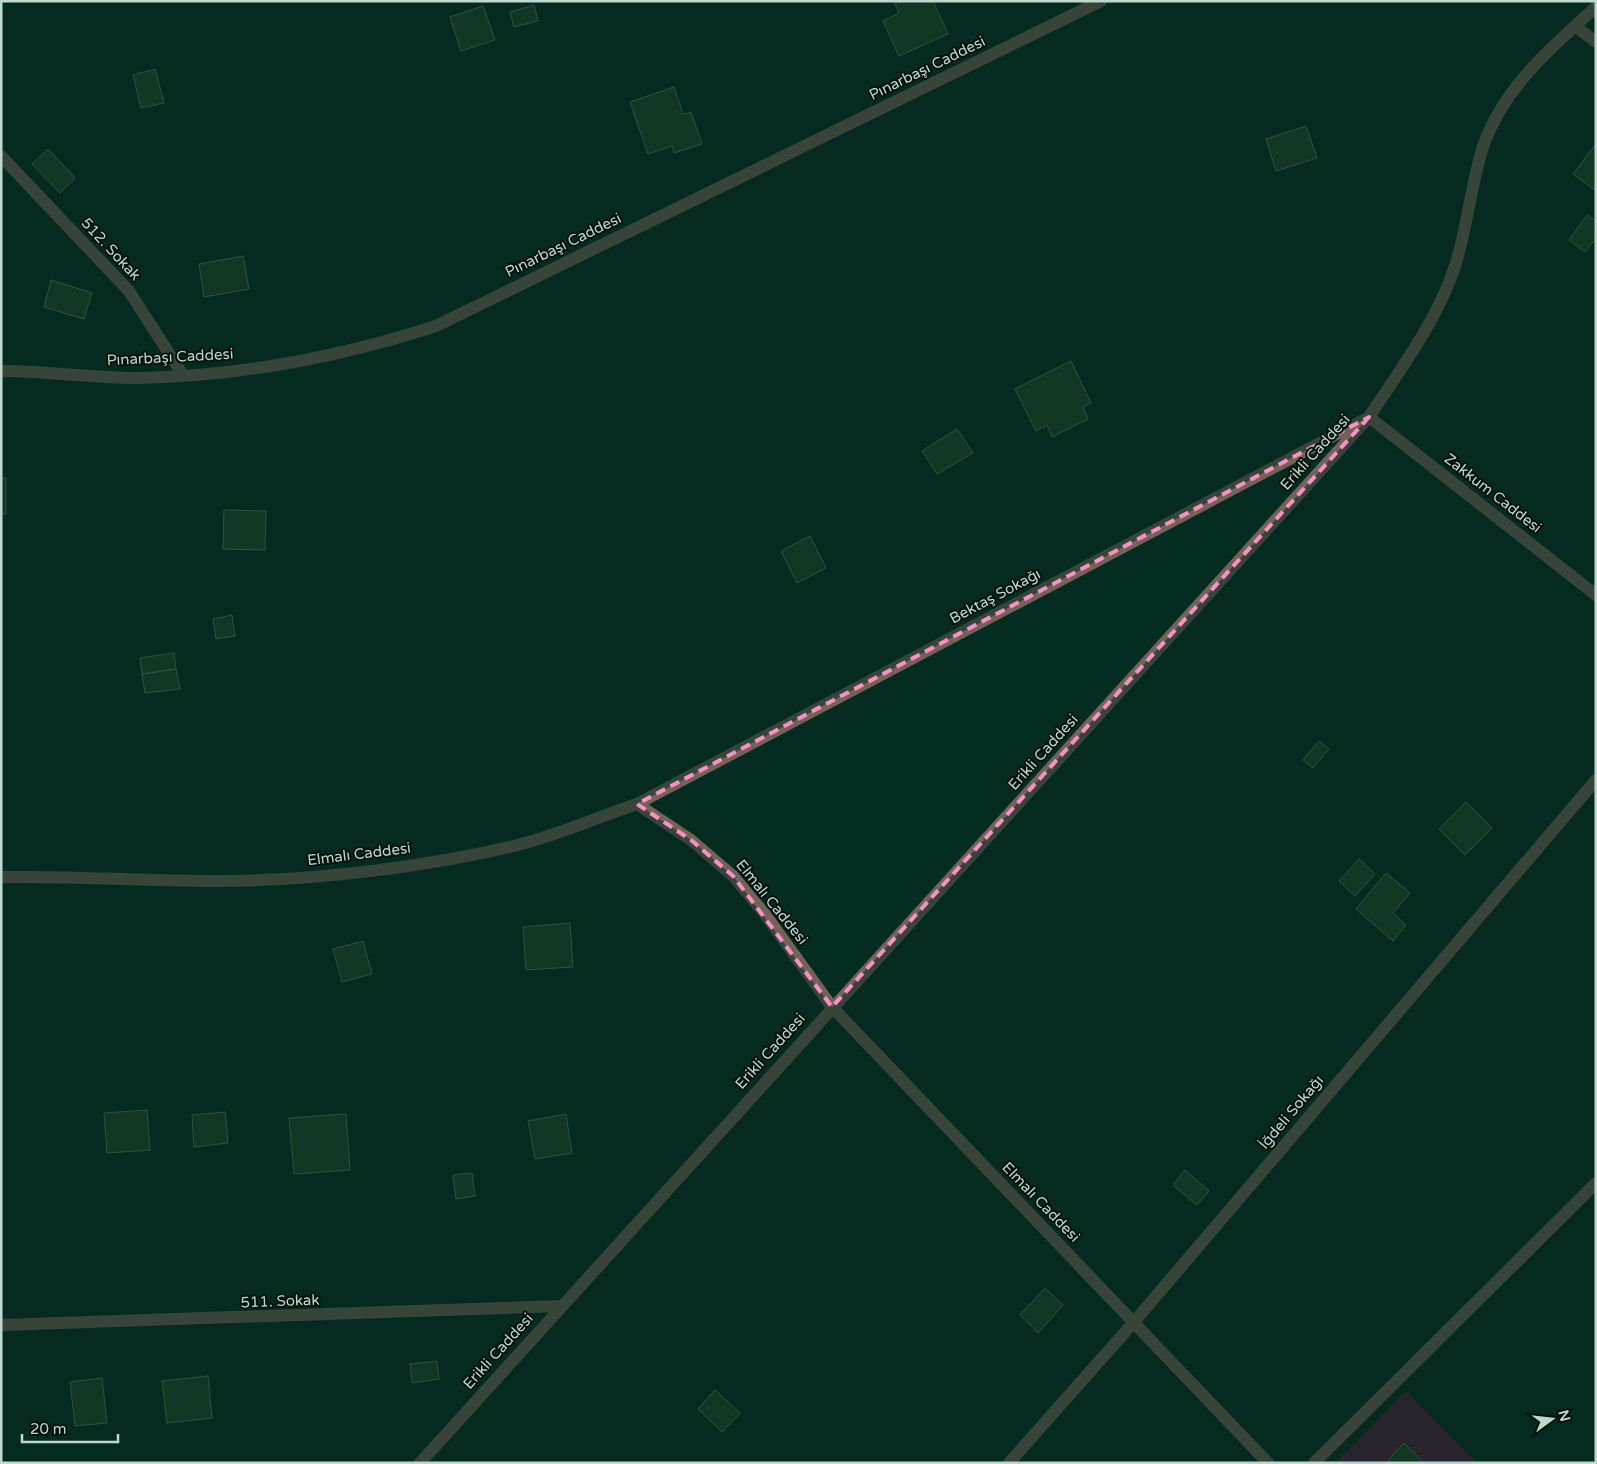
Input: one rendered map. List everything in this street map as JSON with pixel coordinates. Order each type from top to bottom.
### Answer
[{"type":"street","name":"Pınarbaşı Caddesi","points":[[1,371],[137,378],[218,373],[313,359],[380,344],[436,326],[1101,1]]},
{"type":"street","name":"Erikli Caddesi","points":[[420,1463],[1369,417],[1415,346],[1438,305],[1454,270],[1485,143],[1499,114],[1517,86],[1546,52],[1596,7]]},
{"type":"street","points":[[1575,26],[1596,42]]},
{"type":"street","name":"512. Sokak","points":[[1,156],[128,291],[183,376]]},
{"type":"street","name":"Zakkum Caddesi","points":[[1369,417],[1596,594]]},
{"type":"street","name":"Bektaş Sokağı","points":[[637,804],[1369,417]]},
{"type":"street","name":"İğdeli Sokağı","points":[[1009,1463],[1134,1322],[1596,780]]},
{"type":"street","name":"Elmalı Caddesi","points":[[1,877],[227,881],[372,870],[465,856],[520,844],[637,804],[691,840],[733,876],[764,913],[832,1007],[1268,1463]]},
{"type":"street","points":[[1314,1463],[1596,1183]]},
{"type":"street","name":"511. Sokak","points":[[1,1325],[561,1306]]},
{"type":"highlighted area","points":[[1369,417],[832,1007],[733,876],[691,840],[637,804]]},
{"type":"shaded area","points":[[1406,1391],[1477,1463],[1336,1463]]},
{"type":"building","points":[[894,1],[933,1],[948,34],[899,56],[883,21],[899,13]]},
{"type":"building","points":[[534,5],[538,21],[514,27],[510,12]]},
{"type":"building","points":[[483,6],[495,40],[461,51],[450,17]]},
{"type":"building","points":[[155,69],[164,103],[141,108],[133,75]]},
{"type":"building","points":[[674,87],[683,114],[691,112],[702,144],[674,153],[672,146],[648,154],[630,102]]},
{"type":"building","points":[[1306,126],[1317,158],[1276,171],[1266,139]]},
{"type":"building","points":[[1596,144],[1596,191],[1573,174]]},
{"type":"building","points":[[48,149],[75,178],[60,193],[32,164]]},
{"type":"building","points":[[1587,215],[1596,221],[1596,238],[1585,252],[1569,240]]},
{"type":"building","points":[[243,256],[249,289],[204,297],[199,264]]},
{"type":"building","points":[[51,280],[92,293],[84,319],[44,307]]},
{"type":"building","points":[[1071,361],[1091,403],[1083,407],[1088,419],[1052,437],[1047,425],[1036,431],[1015,389]]},
{"type":"building","points":[[957,429],[973,453],[937,474],[922,451]]},
{"type":"building","points":[[1,478],[6,478],[6,514],[1,514]]},
{"type":"building","points":[[224,510],[266,511],[265,550],[223,549]]},
{"type":"building","points":[[810,536],[826,568],[797,583],[781,551]]},
{"type":"building","points":[[232,615],[235,636],[216,639],[213,619]]},
{"type":"building","points":[[174,653],[176,669],[142,674],[140,658]]},
{"type":"building","points":[[176,669],[180,689],[145,693],[142,674]]},
{"type":"building","points":[[1319,741],[1329,749],[1313,768],[1303,760]]},
{"type":"building","points":[[1466,802],[1492,828],[1465,855],[1439,829]]},
{"type":"building","points":[[1359,859],[1375,874],[1355,896],[1339,881]]},
{"type":"building","points":[[1386,873],[1410,893],[1393,913],[1406,925],[1393,941],[1356,909]]},
{"type":"building","points":[[570,923],[573,967],[526,970],[523,927]]},
{"type":"building","points":[[363,941],[372,974],[342,982],[333,949]]},
{"type":"building","points":[[147,1110],[150,1150],[107,1153],[104,1113]]},
{"type":"building","points":[[225,1112],[228,1143],[194,1147],[192,1115]]},
{"type":"building","points":[[346,1114],[350,1170],[294,1174],[289,1118]]},
{"type":"building","points":[[566,1114],[572,1153],[535,1159],[528,1121]]},
{"type":"building","points":[[1185,1170],[1209,1191],[1197,1205],[1173,1185]]},
{"type":"building","points":[[472,1173],[475,1196],[456,1199],[453,1175]]},
{"type":"building","points":[[1045,1288],[1063,1305],[1038,1333],[1020,1315]]},
{"type":"building","points":[[437,1361],[439,1379],[412,1383],[410,1364]]},
{"type":"building","points":[[208,1376],[212,1418],[167,1423],[162,1381]]},
{"type":"building","points":[[102,1378],[107,1423],[75,1426],[70,1382]]},
{"type":"building","points":[[715,1390],[740,1413],[722,1432],[698,1409]]},
{"type":"building","points":[[1404,1443],[1424,1463],[1391,1463],[1388,1460]]}]
